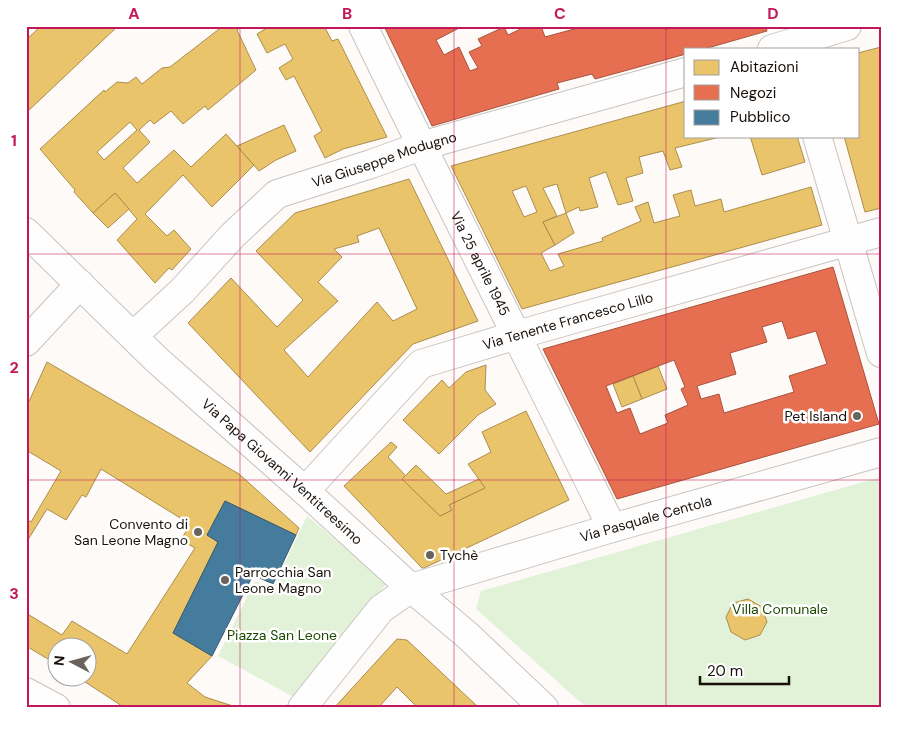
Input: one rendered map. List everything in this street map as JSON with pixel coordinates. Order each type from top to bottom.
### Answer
[{"type":"street","name":"Via 25 aprile 1945","points":[[363,26],[420,146],[517,335],[612,528]]},
{"type":"street","points":[[785,42],[847,26]]},
{"type":"street","name":"Via Giuseppe Modugno","points":[[133,336],[182,291],[234,235],[277,194],[420,146],[684,73]]},
{"type":"street","points":[[818,138],[881,353]]},
{"type":"street","name":"Via Papa Giovanni Ventitreesimo","points":[[26,232],[157,360],[305,491],[410,588],[467,635],[544,708]]},
{"type":"street","name":"Via Tenente Francesco Lillo","points":[[305,491],[421,364],[881,232]]},
{"type":"street","points":[[26,342],[80,284]]},
{"type":"street","name":"Via Pasquale Centola","points":[[410,588],[612,528],[881,452]]},
{"type":"street","points":[[302,708],[381,609],[410,588]]},
{"type":"street","points":[[26,692],[56,708]]},
{"type":"green space","name":"Villa Comunale","points":[[881,477],[881,708],[587,708],[476,609],[481,591]]},
{"type":"green space","name":"Piazza San Leone","points":[[307,516],[387,583],[294,697],[218,656],[255,581],[273,588]]},
{"type":"building: Abitazioni","points":[[41,26],[118,26],[26,113],[26,40]]},
{"type":"building: Abitazioni","points":[[223,26],[243,26],[237,30],[256,70],[208,110],[205,106],[183,124],[171,111],[154,124],[150,120],[139,130],[150,142],[123,168],[137,183],[174,150],[191,167],[226,134],[254,165],[212,207],[183,175],[145,214],[167,236],[174,230],[191,249],[172,270],[169,268],[155,283],[117,240],[137,219],[115,193],[93,213],[40,149],[104,90],[105,92],[117,82],[128,83],[136,77],[142,84],[162,68],[170,67]],"holes":[[[130,122],[137,130],[104,160],[97,152]]]},
{"type":"building: Abitazioni","points":[[270,26],[324,26],[332,41],[338,39],[387,137],[343,149],[325,158],[314,136],[322,131],[313,113],[294,76],[286,80],[279,68],[293,59],[285,44],[267,53],[257,34]]},
{"type":"building: Abitazioni","points":[[881,47],[881,208],[865,212],[845,138],[860,138],[860,52]]},
{"type":"building: Abitazioni","points":[[684,102],[684,138],[716,138],[675,148],[682,167],[670,170],[663,151],[639,157],[643,173],[626,178],[633,201],[618,205],[606,172],[589,178],[598,207],[580,211],[579,207],[566,213],[557,184],[543,188],[557,216],[543,222],[555,245],[541,253],[550,271],[564,266],[558,254],[603,241],[602,238],[641,221],[635,207],[648,202],[654,223],[680,216],[673,195],[691,190],[695,206],[721,199],[724,212],[811,187],[822,225],[522,309],[451,166]],"holes":[[[526,186],[537,212],[524,217],[512,191]]]},
{"type":"building: Abitazioni","points":[[284,125],[296,151],[276,160],[259,171],[237,146]]},
{"type":"building: Abitazioni","points":[[751,138],[798,138],[805,162],[762,175]]},
{"type":"building: Abitazioni","points":[[409,179],[478,321],[413,344],[310,452],[188,323],[231,278],[277,327],[303,300],[256,251],[295,213]],"holes":[[[379,228],[417,309],[393,321],[377,302],[308,377],[284,350],[338,301],[318,282],[342,257],[334,249],[359,242],[357,236]]]},
{"type":"building: Abitazioni","points":[[115,193],[129,209],[108,228],[93,213]]},
{"type":"building: Abitazioni","points":[[566,213],[574,233],[555,245],[543,222]]},
{"type":"building: Abitazioni","name":"Convento di San Leone Magno","points":[[47,362],[239,474],[299,528],[296,535],[225,501],[207,535],[218,542],[173,633],[212,656],[187,683],[205,697],[239,708],[125,708],[91,686],[98,686],[98,637],[127,654],[195,548],[181,540],[190,524],[101,469],[86,497],[82,495],[66,520],[47,509],[26,543],[26,519],[31,522],[61,471],[26,450],[26,408]]},
{"type":"building: Abitazioni","points":[[486,365],[485,390],[496,404],[478,415],[439,454],[403,420],[442,380],[449,388],[466,372]]},
{"type":"building: Abitazioni","points":[[658,366],[667,389],[642,399],[633,376]]},
{"type":"building: Abitazioni","points":[[633,376],[642,399],[622,407],[613,384]]},
{"type":"building: Abitazioni","points":[[526,411],[569,500],[424,568],[344,486],[391,442],[397,447],[388,457],[406,476],[402,479],[440,516],[452,510],[449,505],[485,488],[468,464],[491,452],[482,432]]},
{"type":"building: Abitazioni","points":[[416,465],[446,494],[479,479],[485,488],[449,505],[452,510],[440,516],[402,479]]},
{"type":"building: Abitazioni","points":[[748,599],[762,607],[767,622],[760,635],[745,640],[731,632],[726,617],[733,603]]},
{"type":"building: Abitazioni","name":"Convento di San Leone Magno","points":[[26,613],[62,635],[72,621],[97,636],[48,636],[48,659],[26,646]]},
{"type":"building: Abitazioni","points":[[397,639],[407,640],[477,706],[475,708],[418,708],[397,687],[378,708],[334,708]]},
{"type":"building: Negozi","points":[[384,26],[458,26],[459,28],[436,40],[444,55],[459,47],[470,71],[478,68],[469,52],[482,46],[478,39],[504,27],[508,35],[527,26],[541,26],[545,37],[585,26],[665,26],[666,30],[674,26],[766,26],[767,31],[708,48],[684,48],[684,55],[595,79],[592,74],[557,83],[559,89],[432,126]]},
{"type":"building: Negozi","points":[[833,267],[879,424],[617,499],[543,349]],"holes":[[[782,321],[788,339],[816,331],[827,364],[789,376],[794,392],[724,413],[719,394],[701,399],[697,386],[736,374],[730,353],[767,342],[762,327]],[[674,360],[685,387],[681,389],[688,405],[665,415],[668,423],[640,434],[630,408],[617,413],[606,386]]]},
{"type":"building: Pubblico","name":"Parrocchia San Leone Magno","points":[[225,501],[296,535],[273,584],[253,575],[212,656],[173,633],[218,542],[207,535]]},
{"type":"place","name":"Pet Island","points":[[857,416]]},
{"type":"place","name":"Convento di San Leone Magno","points":[[198,532]]},
{"type":"place","name":"Tychè","points":[[430,555]]},
{"type":"place","name":"Parrocchia San Leone Magno","points":[[225,580]]}]
